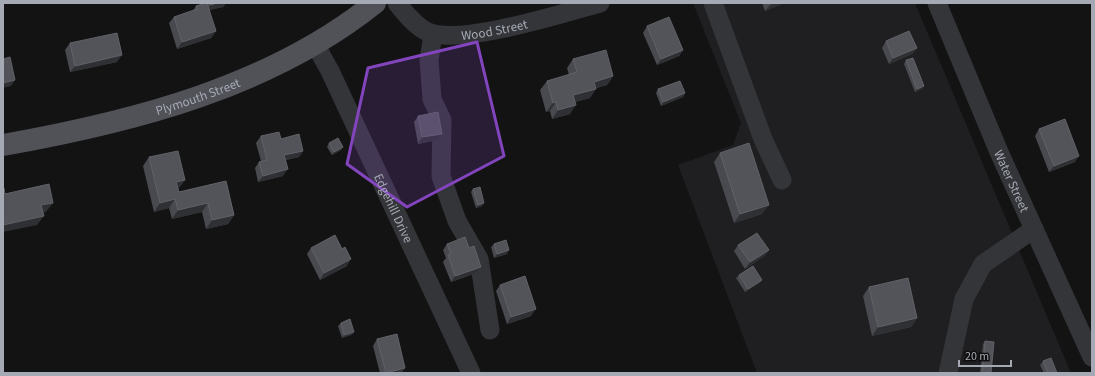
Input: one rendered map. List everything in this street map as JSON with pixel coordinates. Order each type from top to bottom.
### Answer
[{"type":"main road","name":"Plymouth Street","points":[[3,145],[86,129],[207,94],[277,65],[315,44],[375,3]]},
{"type":"street","name":"Wood Street","points":[[397,3],[419,26],[433,34],[445,36],[475,34],[600,3]]},
{"type":"street","points":[[713,3],[763,139],[782,180]]},
{"type":"street","name":"Water Street","points":[[937,3],[999,152],[1092,357]]},
{"type":"street","points":[[433,34],[429,60],[432,99],[442,120],[441,176],[457,221],[479,259],[490,330]]},
{"type":"street","name":"Edgehill Drive","points":[[315,44],[330,71],[471,373]]},
{"type":"street","points":[[948,373],[964,299],[983,264],[1034,229]]},
{"type":"highlighted area","points":[[477,42],[504,156],[407,207],[347,164],[368,68]]},
{"type":"shaded area","points":[[693,3],[915,3],[1071,373],[757,373],[678,165],[733,145],[741,123]]},
{"type":"building","points":[[207,3],[216,31],[182,42],[174,17],[197,9],[196,6]]},
{"type":"building","points":[[669,17],[683,50],[661,59],[647,26]]},
{"type":"building","points":[[909,31],[917,48],[893,58],[886,41]]},
{"type":"building","points":[[117,33],[122,55],[75,66],[70,43]]},
{"type":"building","points":[[606,50],[613,76],[594,82],[596,89],[573,95],[576,105],[558,110],[556,102],[553,103],[547,81],[577,72],[573,59]]},
{"type":"building","points":[[10,57],[15,80],[3,83],[3,59]]},
{"type":"building","points":[[913,58],[924,86],[917,89],[906,60]]},
{"type":"building","points":[[680,81],[685,93],[663,102],[658,89]]},
{"type":"building","points":[[438,112],[442,134],[422,137],[418,116]]},
{"type":"building","points":[[1065,119],[1079,156],[1054,166],[1039,129]]},
{"type":"building","points":[[279,132],[281,139],[299,134],[303,151],[284,155],[288,169],[263,176],[259,162],[267,160],[261,136]]},
{"type":"building","points":[[338,138],[343,147],[334,152],[329,143]]},
{"type":"building","points":[[749,143],[769,205],[740,214],[720,153]]},
{"type":"building","points":[[178,151],[185,180],[176,182],[179,192],[226,181],[234,215],[212,220],[208,203],[178,210],[175,199],[160,203],[149,157]]},
{"type":"building","points":[[49,184],[53,203],[41,205],[44,216],[3,225],[3,188],[5,194]]},
{"type":"building","points":[[480,187],[484,203],[478,205],[473,189]]},
{"type":"building","points":[[757,233],[769,250],[750,262],[738,245]]},
{"type":"building","points":[[335,235],[342,249],[345,247],[351,259],[324,273],[311,248]]},
{"type":"building","points":[[465,237],[469,248],[474,246],[481,267],[455,276],[448,255],[451,254],[447,244]]},
{"type":"building","points":[[506,240],[509,250],[497,254],[494,244]]},
{"type":"building","points":[[753,266],[762,280],[748,289],[739,275]]},
{"type":"building","points":[[525,276],[536,309],[511,317],[500,285]]},
{"type":"building","points":[[908,278],[917,318],[878,327],[869,287]]},
{"type":"building","points":[[350,319],[354,332],[344,335],[341,323]]},
{"type":"building","points":[[397,334],[405,368],[386,373],[377,339]]},
{"type":"building","points":[[985,341],[994,342],[991,373],[982,373]]},
{"type":"building","points":[[1051,358],[1057,373],[1048,373],[1043,361]]}]
